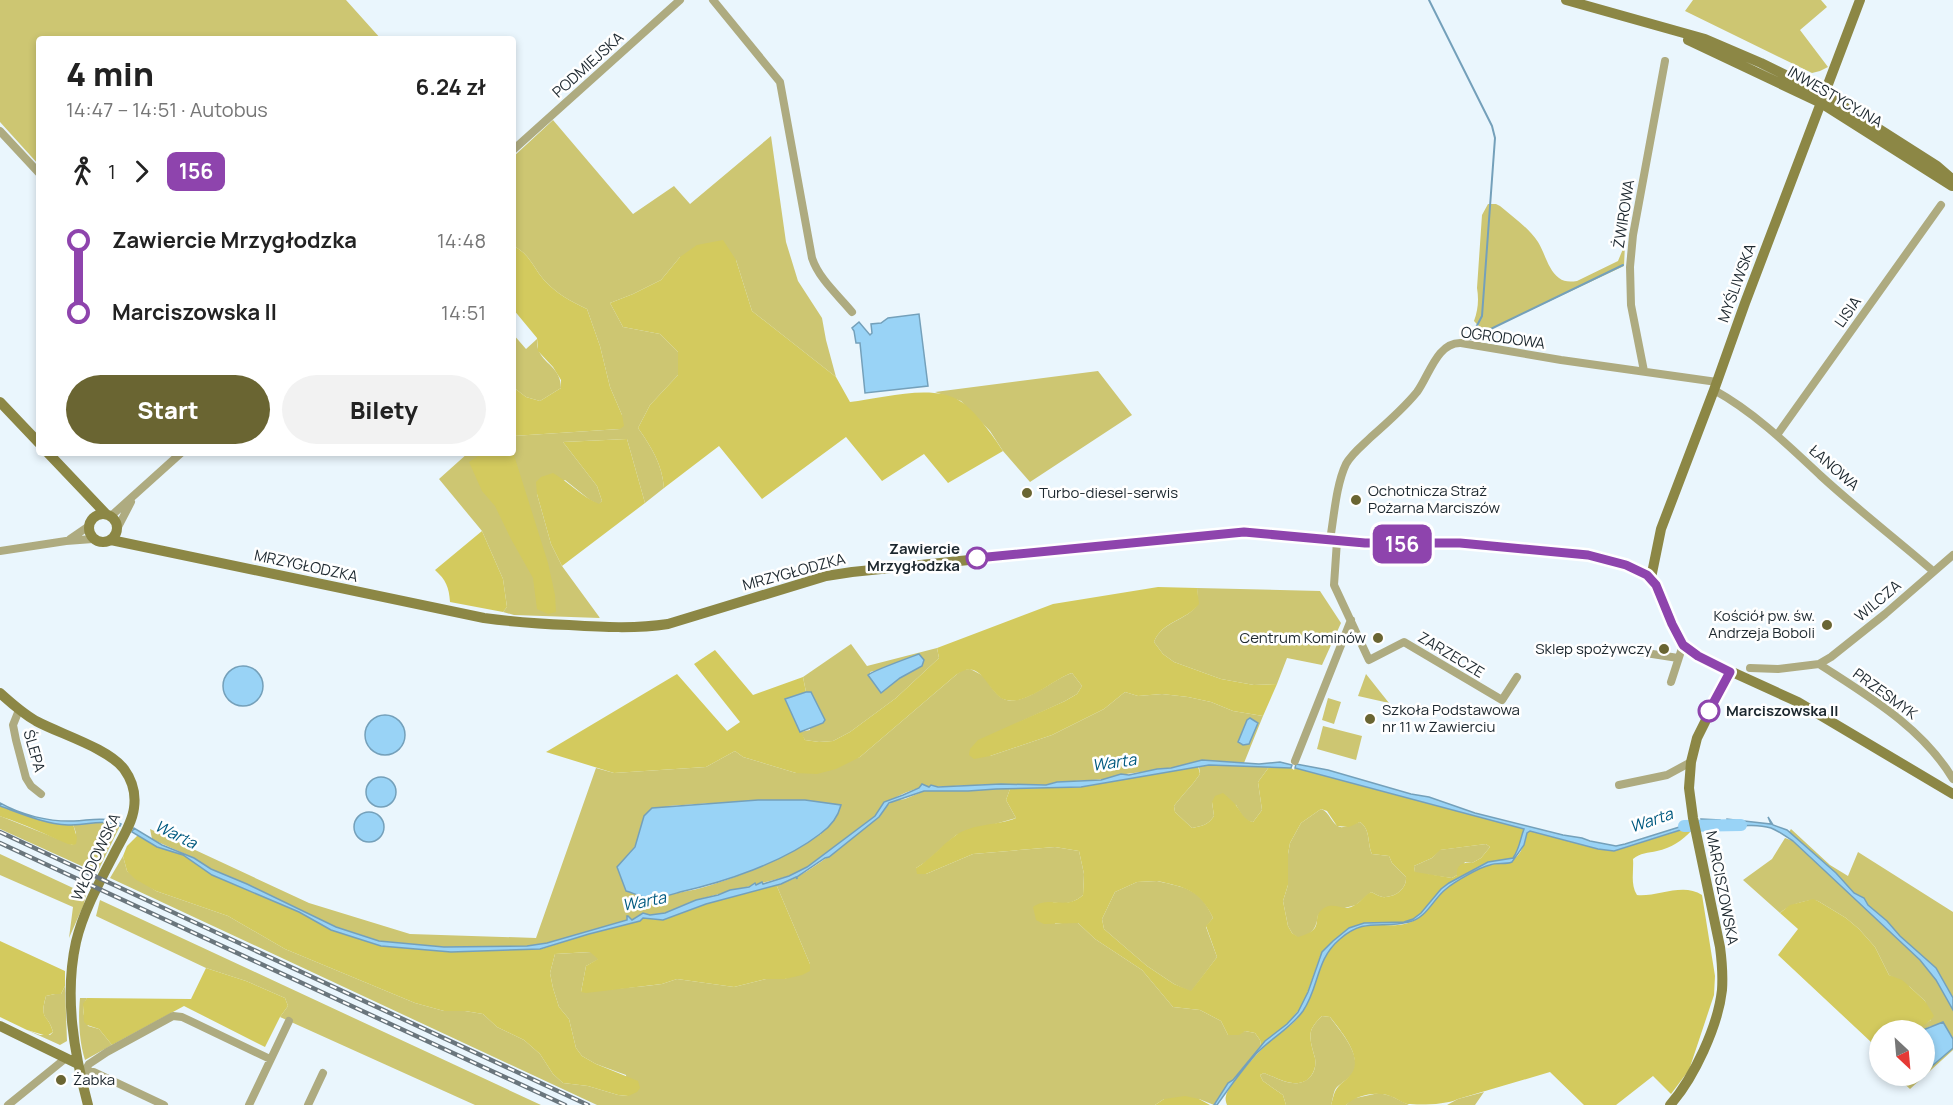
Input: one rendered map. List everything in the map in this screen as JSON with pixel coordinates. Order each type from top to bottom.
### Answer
[{"type":"street","name":"PODMIEJSKA","points":[[516,147],[680,0]]},
{"type":"street","points":[[713,0],[780,82],[812,258],[815,267],[852,312]]},
{"type":"street","name":"INWESTYCYJNA","points":[[1566,0],[1715,42],[1761,63],[1937,166],[1953,180]]},
{"type":"street","name":"MYŚLIWSKA","points":[[1651,578],[1661,529],[1860,0]]},
{"type":"street","name":"ŻWIROWA","points":[[1644,371],[1631,305],[1630,267],[1633,235],[1665,61]]},
{"type":"street","name":"INWESTYCYJNA","points":[[1823,98],[1953,187]]},
{"type":"street","points":[[0,131],[36,170]]},
{"type":"street","name":"LISIA","points":[[1777,435],[1941,205]]},
{"type":"street","name":"OGRODOWA","points":[[1333,541],[1341,480],[1347,462],[1411,398],[1427,377],[1435,360],[1451,344],[1461,343],[1644,371],[1715,386]]},
{"type":"street","name":"ŁANOWA","points":[[1715,386],[1777,435],[1822,477],[1933,571]]},
{"type":"street","points":[[0,402],[36,440]]},
{"type":"street","points":[[51,456],[86,494],[100,518],[118,528]]},
{"type":"street","points":[[66,541],[136,495],[178,456]]},
{"type":"street","points":[[111,540],[116,536],[136,495]]},
{"type":"street","points":[[0,551],[93,539],[90,535],[100,518]]},
{"type":"street","name":"MRZYGŁODZKA","points":[[118,528],[140,546]]},
{"type":"street","name":"MRZYGŁODZKA","points":[[93,539],[103,543],[111,540],[484,618],[520,623],[603,627],[668,624],[826,576],[865,570],[1244,532],[1376,544],[1460,543],[1582,554],[1626,565],[1651,578]]},
{"type":"street","points":[[1295,761],[1350,618],[1334,585],[1333,541]]},
{"type":"street","name":"WILCZA","points":[[1819,664],[1885,614],[1953,555]]},
{"type":"street","points":[[1651,578],[1683,645],[1698,656],[1798,702],[1953,794]]},
{"type":"street","name":"ZARZECZE","points":[[1350,618],[1369,660],[1404,642],[1502,700],[1517,677]]},
{"type":"street","points":[[1671,682],[1683,645]]},
{"type":"street","points":[[1633,651],[1678,658]]},
{"type":"street","points":[[1750,668],[1778,669],[1819,664]]},
{"type":"street","name":"PRZESMYK","points":[[1819,664],[1895,715],[1913,730],[1939,759],[1953,779]]},
{"type":"street","name":"MARCISZOWSKA","points":[[1670,1105],[1684,1088],[1695,1068],[1718,1013],[1722,990],[1720,947],[1696,834],[1689,788],[1691,762],[1697,738],[1730,672]]},
{"type":"street","name":"WŁODOWSKA","points":[[0,693],[19,710],[118,762],[127,773],[133,789],[134,808],[131,818],[84,918],[73,962],[72,1021],[88,1105]]},
{"type":"street","name":"ŚLEPA","points":[[19,710],[13,725],[16,740],[26,778],[31,786],[41,794]]},
{"type":"street","points":[[1619,785],[1667,776],[1691,762]]},
{"type":"street","points":[[81,1069],[173,1016],[182,1017],[270,1059]]},
{"type":"street","points":[[249,1105],[289,1021]]},
{"type":"street","points":[[0,1026],[66,1058],[81,1069],[94,1072],[164,1105]]},
{"type":"street","points":[[8,1105],[66,1058]]},
{"type":"street","points":[[308,1105],[323,1073]]},
{"type":"shaded area","points":[[0,0],[346,0],[378,36],[36,36],[36,162],[0,122]]},
{"type":"shaded area","points":[[1693,0],[1821,0],[1827,7],[1800,30],[1828,67],[1812,73],[1685,11]]},
{"type":"shaded area","points":[[553,120],[633,214],[674,186],[690,204],[771,136],[786,242],[798,281],[822,318],[836,377],[752,311],[736,260],[680,257],[661,280],[610,303],[623,327],[660,334],[678,352],[678,375],[650,405],[638,428],[655,456],[664,488],[645,503],[627,439],[563,442],[597,486],[602,501],[599,505],[590,500],[565,480],[537,494],[551,544],[562,566],[600,618],[514,615],[503,612],[507,607],[503,579],[482,531],[439,479],[465,456],[516,456],[516,436],[620,429],[622,415],[610,387],[600,346],[587,309],[554,289],[544,280],[527,256],[516,248],[516,154]]},
{"type":"shaded area","points":[[1488,204],[1500,206],[1530,232],[1538,242],[1552,271],[1563,280],[1577,281],[1618,261],[1625,244],[1624,266],[1484,332],[1474,321],[1478,305],[1482,215]]},
{"type":"shaded area","points":[[723,240],[736,260],[752,311],[836,377],[850,402],[921,393],[949,396],[971,410],[1003,451],[948,483],[924,454],[882,481],[846,437],[762,499],[719,446],[664,488],[656,456],[638,428],[650,405],[678,375],[678,352],[660,334],[623,327],[610,303],[661,280],[680,257],[697,245]]},
{"type":"shaded area","points":[[516,248],[527,256],[544,280],[554,289],[587,309],[624,426],[620,429],[516,436],[516,389],[526,397],[540,401],[561,388],[561,380],[553,367],[538,351],[537,338],[516,313]]},
{"type":"shaded area","points":[[516,337],[526,349],[537,339],[540,354],[555,370],[560,381],[561,388],[540,401],[526,397],[516,389]]},
{"type":"shaded area","points":[[1098,371],[1132,415],[1030,482],[1003,451],[990,431],[961,401],[935,392]]},
{"type":"shaded area","points":[[627,439],[645,503],[562,566],[551,544],[537,494],[536,482],[541,477],[553,473],[599,504],[602,501],[597,486],[563,442]]},
{"type":"shaded area","points":[[478,456],[514,456],[548,563],[556,612],[548,614],[537,609],[533,578],[495,506],[482,491],[469,462]]},
{"type":"shaded area","points":[[482,531],[503,579],[507,607],[503,612],[450,602],[446,584],[435,570]]},
{"type":"shaded area","points":[[1158,587],[1197,588],[1199,604],[1194,610],[1168,625],[1158,635],[1154,642],[1163,654],[1174,662],[1221,679],[1254,685],[1277,684],[1263,716],[1233,711],[1211,702],[1188,697],[1162,694],[1138,696],[1125,692],[1104,709],[1052,735],[990,756],[974,759],[969,755],[970,749],[978,740],[1065,701],[1077,694],[1082,686],[1072,673],[1038,692],[1020,700],[1011,701],[997,695],[978,672],[965,670],[956,675],[860,757],[836,769],[817,774],[796,773],[743,757],[735,751],[706,767],[614,773],[546,752],[677,674],[727,731],[740,722],[694,664],[715,650],[753,695],[803,677],[806,692],[785,699],[805,740],[833,741],[850,732],[896,698],[939,658],[937,648],[1053,604]]},
{"type":"shaded area","points":[[1197,588],[1320,591],[1341,623],[1322,665],[1287,658],[1277,684],[1254,685],[1221,679],[1174,662],[1163,654],[1154,642],[1163,630],[1188,614],[1198,604]]},
{"type":"shaded area","points":[[851,644],[867,666],[937,648],[939,658],[896,698],[850,732],[833,741],[805,740],[800,732],[810,730],[809,692],[806,692],[803,677]],"holes":[[[919,654],[922,666],[900,678],[881,693],[870,672]]]},
{"type":"shaded area","points":[[970,669],[981,675],[999,696],[1009,701],[1027,697],[1072,673],[1082,686],[1077,694],[1065,701],[1009,727],[990,756],[1052,735],[1104,709],[1125,692],[1138,696],[1162,694],[1188,697],[1211,702],[1233,711],[1263,716],[1244,763],[1202,760],[1109,779],[1057,782],[1046,785],[922,787],[902,794],[885,804],[875,816],[807,867],[789,876],[696,900],[665,913],[650,915],[643,913],[632,920],[628,916],[627,920],[547,944],[444,947],[379,941],[336,927],[152,839],[150,829],[309,903],[410,934],[536,938],[596,768],[614,773],[706,767],[735,751],[743,757],[796,773],[860,757],[962,670]],"holes":[[[713,803],[821,834],[782,856],[742,874],[702,888],[663,896],[618,867],[668,806]]]},
{"type":"shaded area","points":[[1366,674],[1389,703],[1358,696]]},
{"type":"shaded area","points":[[1328,698],[1341,702],[1334,724],[1322,720]]},
{"type":"shaded area","points":[[1323,726],[1362,736],[1356,760],[1317,749]]},
{"type":"shaded area","points":[[1209,765],[1269,767],[1258,782],[1262,810],[1253,822],[1245,818],[1236,805],[1212,802],[1214,816],[1212,819],[1205,825],[1192,828],[1175,812],[1174,806],[1200,774],[1199,767]]},
{"type":"shaded area","points":[[1198,766],[1200,774],[1174,806],[1175,812],[1192,828],[1204,825],[1212,819],[1214,816],[1212,802],[1215,796],[1223,793],[1244,817],[1253,822],[1262,810],[1258,782],[1269,767],[1294,770],[1295,768],[1524,829],[1520,846],[1513,858],[1488,862],[1449,883],[1413,919],[1404,922],[1364,923],[1333,941],[1320,957],[1303,1005],[1287,1024],[1261,1046],[1255,1033],[1245,1031],[1239,1035],[1228,1035],[1221,1021],[1200,1010],[1173,1007],[1142,970],[1095,939],[1078,923],[1044,924],[1036,920],[1033,907],[1046,902],[1070,902],[1083,895],[1084,874],[1079,851],[1055,847],[973,854],[926,874],[917,874],[916,868],[963,831],[1016,818],[1006,800],[1010,789],[1081,787]],"holes":[[[1321,809],[1327,811],[1337,826],[1349,827],[1360,822],[1367,833],[1372,854],[1389,856],[1392,863],[1406,877],[1403,888],[1386,897],[1371,892],[1355,905],[1347,908],[1333,906],[1324,908],[1313,930],[1298,937],[1288,926],[1283,901],[1288,885],[1290,843],[1301,823]],[[1486,844],[1490,847],[1481,858],[1472,863],[1461,864],[1457,875],[1452,878],[1415,872],[1414,866],[1432,858],[1440,850]],[[1157,881],[1191,891],[1203,901],[1213,918],[1206,926],[1217,957],[1191,991],[1174,984],[1147,966],[1104,929],[1102,919],[1115,892],[1137,882]]]},
{"type":"shaded area","points":[[1010,789],[1006,800],[1016,818],[956,835],[916,868],[926,874],[973,854],[1055,847],[1079,851],[1084,874],[1083,895],[1069,903],[1053,902],[1055,924],[1078,923],[1095,939],[1142,970],[1173,1007],[1200,1010],[1221,1021],[1228,1035],[1245,1031],[1255,1033],[1260,1040],[1261,1046],[1214,1105],[1199,1099],[1164,1099],[1155,1105],[597,1105],[110,878],[123,856],[127,871],[156,891],[228,916],[285,949],[415,1003],[444,1011],[483,1014],[497,1027],[524,1040],[540,1054],[553,1074],[563,1083],[588,1086],[628,1096],[626,1075],[596,1064],[582,1056],[576,1048],[569,1019],[559,1007],[553,988],[550,973],[555,954],[591,952],[599,959],[586,966],[581,992],[662,984],[677,979],[734,987],[766,979],[785,979],[810,964],[776,884],[786,882],[813,867],[879,817],[893,801],[924,791]]},
{"type":"shaded area","points":[[0,806],[45,821],[73,824],[77,838],[76,844],[68,844],[0,816]]},
{"type":"shaded area","points":[[1321,809],[1340,827],[1360,822],[1367,833],[1372,854],[1389,856],[1392,863],[1406,877],[1406,881],[1403,888],[1394,895],[1382,897],[1371,892],[1356,905],[1318,915],[1312,931],[1298,938],[1288,926],[1283,901],[1288,885],[1288,854],[1290,843],[1301,823]]},
{"type":"shaded area","points":[[0,816],[73,845],[76,833],[73,824],[100,821],[120,826],[97,873],[0,829]]},
{"type":"shaded area","points":[[1690,827],[1692,830],[1676,844],[1662,850],[1641,854],[1633,859],[1633,882],[1637,895],[1687,890],[1702,895],[1715,976],[1714,995],[1689,1070],[1671,1094],[1653,1076],[1616,1105],[1584,1105],[1550,1072],[1440,1103],[1407,1104],[1390,1096],[1373,1094],[1361,1096],[1346,1105],[1331,1105],[1337,1089],[1352,1073],[1355,1059],[1349,1044],[1330,1017],[1322,1016],[1311,1031],[1315,1063],[1311,1076],[1301,1083],[1295,1083],[1282,1081],[1264,1073],[1260,1075],[1263,1081],[1283,1095],[1286,1105],[1227,1105],[1226,1097],[1232,1084],[1274,1037],[1296,1020],[1306,1004],[1325,954],[1334,943],[1349,932],[1364,926],[1396,925],[1417,919],[1451,884],[1487,865],[1507,863],[1513,860],[1521,851],[1527,832],[1530,831],[1614,851]]},
{"type":"shaded area","points":[[1791,829],[1830,865],[1848,876],[1858,852],[1953,912],[1953,998],[1936,968],[1865,900],[1854,893],[1836,873],[1789,832]]},
{"type":"shaded area","points":[[138,835],[157,847],[183,855],[212,875],[299,912],[331,930],[381,946],[451,952],[541,949],[640,921],[643,918],[663,920],[706,904],[776,884],[810,964],[810,971],[785,979],[766,979],[734,987],[677,979],[662,984],[586,993],[581,992],[586,966],[598,959],[590,952],[555,954],[550,973],[553,988],[559,1007],[569,1019],[576,1048],[582,1056],[596,1064],[638,1081],[640,1088],[637,1092],[628,1096],[618,1095],[588,1086],[563,1083],[553,1074],[540,1054],[524,1040],[497,1027],[483,1014],[444,1011],[415,1003],[285,949],[228,916],[156,891],[135,879],[127,871],[123,856],[127,846]]},
{"type":"shaded area","points":[[1785,838],[1793,841],[1924,964],[1953,1010],[1953,1039],[1946,1027],[1935,1026],[1935,1020],[1931,1020],[1925,1001],[1910,987],[1889,975],[1875,947],[1846,918],[1814,900],[1798,903],[1780,913],[1743,880],[1772,859]]},
{"type":"shaded area","points":[[1486,844],[1490,847],[1481,858],[1472,863],[1465,862],[1457,875],[1452,878],[1415,873],[1414,866],[1432,858],[1439,850]]},
{"type":"shaded area","points":[[0,854],[86,894],[69,938],[73,907],[0,875]]},
{"type":"shaded area","points":[[1157,881],[1191,891],[1203,901],[1213,918],[1206,927],[1217,957],[1191,992],[1147,966],[1104,929],[1102,919],[1115,892],[1137,882]]},
{"type":"shaded area","points":[[1813,899],[1846,918],[1875,947],[1889,975],[1902,980],[1925,1001],[1934,1016],[1931,1020],[1869,1020],[1869,1040],[1778,955],[1798,929],[1780,913],[1790,905]]},
{"type":"shaded area","points":[[100,900],[541,1105],[475,1105],[280,1017],[288,1006],[285,998],[246,981],[206,968],[96,916]]},
{"type":"shaded area","points":[[0,941],[65,971],[65,986],[61,994],[46,996],[43,1010],[53,1032],[47,1036],[27,1030],[0,1017]]},
{"type":"shaded area","points":[[206,968],[246,981],[285,998],[288,1006],[265,1047],[184,1006],[112,1045],[99,1029],[84,1022],[83,1004],[87,998],[191,999]]},
{"type":"shaded area","points":[[65,986],[67,1041],[60,1045],[27,1030],[40,1035],[50,1035],[53,1032],[43,1010],[46,996],[61,994]]},
{"type":"shaded area","points":[[80,998],[87,998],[83,1012],[88,1026],[99,1029],[112,1045],[85,1060],[79,1029]]},
{"type":"shaded area","points":[[1322,1016],[1330,1017],[1348,1042],[1354,1057],[1354,1071],[1336,1089],[1331,1105],[1286,1105],[1283,1095],[1263,1081],[1260,1075],[1264,1073],[1282,1081],[1294,1083],[1300,1083],[1311,1076],[1315,1058],[1311,1031]]},
{"type":"shaded area","points":[[1953,1048],[1935,1066],[1935,1063]]},
{"type":"shaded area","points":[[1484,1092],[1475,1105],[1447,1105],[1458,1099]]},
{"type":"shaded area","points":[[1379,1093],[1409,1105],[1346,1105],[1351,1099]]},
{"type":"shaded area","points":[[1185,1096],[1199,1099],[1210,1105],[1155,1105],[1164,1099]]},
{"type":"water","points":[[919,314],[928,386],[865,393],[860,343],[856,343],[852,328],[859,322],[870,335],[872,333],[871,324],[881,323],[888,318]]},
{"type":"water","points":[[919,654],[924,660],[922,666],[900,678],[881,693],[868,675],[884,667]]},
{"type":"water","points":[[243,666],[251,667],[257,672],[262,678],[262,694],[257,700],[251,705],[243,706],[235,705],[229,700],[224,694],[223,686],[224,678],[229,672],[235,667]]},
{"type":"water","points":[[811,692],[825,720],[823,723],[800,732],[785,699]]},
{"type":"water","points":[[385,715],[393,716],[399,721],[404,727],[404,743],[399,749],[393,754],[385,755],[377,754],[371,749],[366,743],[365,735],[366,727],[371,721],[377,716]]},
{"type":"water","points":[[1250,718],[1258,723],[1249,744],[1243,745],[1238,742]]},
{"type":"water","points":[[1202,760],[1259,764],[1280,762],[1292,765],[1291,768],[1209,765],[1081,787],[924,791],[889,803],[879,817],[797,879],[796,877],[781,884],[706,904],[663,920],[643,918],[640,921],[540,949],[451,952],[381,946],[331,930],[299,912],[212,875],[183,855],[157,847],[132,832],[134,828],[162,845],[194,858],[211,869],[336,927],[379,941],[444,947],[527,946],[547,943],[627,920],[627,916],[632,920],[643,913],[650,915],[665,913],[696,900],[789,876],[807,867],[875,816],[884,802],[919,788],[922,784],[929,787],[931,785],[938,787],[1001,784],[1046,785],[1057,782],[1101,780],[1121,774],[1129,775],[1171,768]]},
{"type":"water","points":[[1296,764],[1328,770],[1429,797],[1475,813],[1616,846],[1689,824],[1690,827],[1614,851],[1530,831],[1527,833],[1524,845],[1512,862],[1486,866],[1461,879],[1441,893],[1421,917],[1399,924],[1365,926],[1349,932],[1332,947],[1326,956],[1303,1011],[1256,1054],[1217,1105],[1214,1105],[1228,1083],[1265,1041],[1298,1012],[1308,992],[1322,952],[1333,941],[1349,928],[1364,923],[1404,922],[1413,919],[1449,883],[1488,862],[1513,858],[1524,829],[1295,768]]},
{"type":"water","points":[[381,777],[387,778],[395,786],[395,798],[387,806],[381,807],[375,806],[367,798],[366,792],[367,786],[375,778]]},
{"type":"water","points":[[758,800],[805,800],[841,805],[833,821],[820,834],[789,853],[753,870],[716,883],[660,897],[648,898],[626,891],[617,867],[635,847],[644,816],[652,808]]},
{"type":"water","points":[[0,803],[17,811],[45,819],[65,821],[103,819],[121,824],[120,826],[105,823],[76,825],[51,823],[0,806]]},
{"type":"water","points":[[369,812],[375,813],[383,821],[383,833],[375,841],[369,842],[363,841],[355,833],[354,827],[355,821],[363,813]]},
{"type":"water","points":[[1768,817],[1773,825],[1787,830],[1836,873],[1854,893],[1864,898],[1868,905],[1936,968],[1953,998],[1953,1010],[1936,980],[1920,960],[1793,841],[1766,827],[1749,826],[1727,829],[1727,819],[1771,824]]},
{"type":"water","points":[[1701,819],[1720,820],[1720,828],[1703,829]]},
{"type":"water","points":[[1943,1022],[1953,1039],[1953,1048],[1935,1063],[1935,1025]]},
{"type":"waterway","points":[[1429,0],[1492,126],[1495,138],[1482,316],[1470,339]]},
{"type":"waterway","points":[[1470,339],[1623,265]]},
{"type":"waterway","name":"Warta","points":[[1684,826],[1741,825]]},
{"type":"railway","points":[[0,832],[588,1105]]},
{"type":"railway","points":[[0,843],[565,1105]]},
{"type":"bus line","name":"156","points":[[977,558],[1244,532],[1365,543],[1460,543],[1564,552],[1604,558],[1636,569],[1651,578],[1683,645],[1698,656],[1730,672],[1709,711]]},
{"type":"place","name":"Turbo-diesel-serwis","points":[[1027,493]]},
{"type":"place","name":"Ochotnicza Straż Pożarna Marciszów","points":[[1356,500]]},
{"type":"place","name":"Zawiercie Mrzygłodzka","points":[[977,558]]},
{"type":"place","name":"Kościół pw. św. Andrzeja Boboli","points":[[1827,625]]},
{"type":"place","name":"Centrum Kominów","points":[[1378,638]]},
{"type":"place","name":"Sklep spożywczy","points":[[1664,649]]},
{"type":"place","name":"Marciszowska II","points":[[1709,711]]},
{"type":"place","name":"Szkoła Podstawowa nr 11 w Zawierciu","points":[[1370,719]]},
{"type":"place","name":"Żabka","points":[[61,1080]]}]
